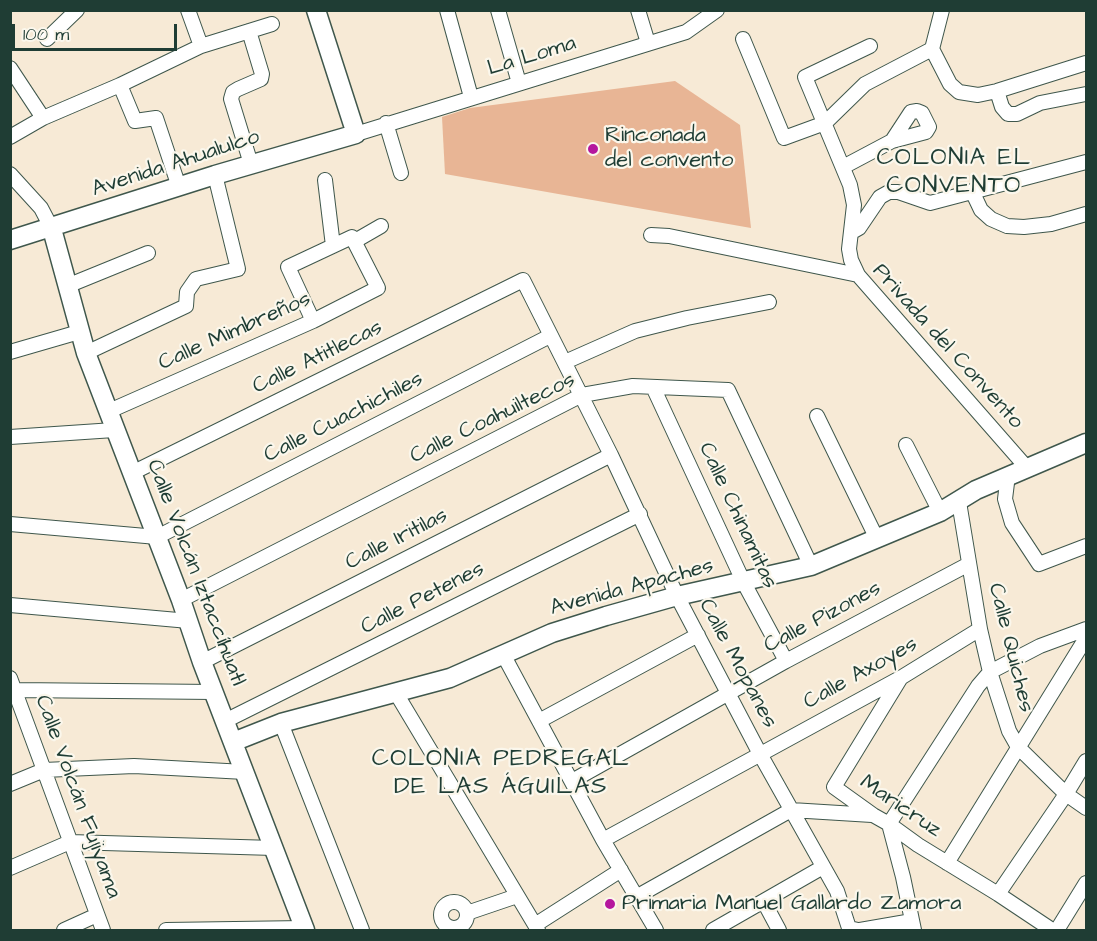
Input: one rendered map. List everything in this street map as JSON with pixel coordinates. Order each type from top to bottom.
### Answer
[{"type":"street","points":[[47,39],[77,10]]},
{"type":"street","points":[[188,10],[201,46]]},
{"type":"street","points":[[316,10],[356,134]]},
{"type":"street","points":[[498,10],[519,83]]},
{"type":"street","points":[[638,10],[648,43]]},
{"type":"street","name":"La Loma","points":[[356,134],[686,32],[717,10]]},
{"type":"street","points":[[942,10],[932,49],[950,84],[959,92],[978,95],[997,91],[1086,63]]},
{"type":"street","points":[[451,11],[471,97]]},
{"type":"street","points":[[10,137],[43,118],[120,85],[201,46],[272,24]]},
{"type":"street","points":[[249,31],[262,74],[261,79],[233,92],[231,99],[251,164]]},
{"type":"street","points":[[743,39],[784,138],[825,123],[865,84],[932,49]]},
{"type":"street","points":[[858,274],[851,260],[849,249],[854,206],[850,185],[805,77],[870,46]]},
{"type":"street","points":[[10,68],[43,118]]},
{"type":"street","points":[[120,85],[135,121],[156,118],[179,187]]},
{"type":"street","points":[[997,91],[1002,107],[1008,114],[1017,114],[1040,103],[1086,94]]},
{"type":"street","points":[[386,123],[401,173]]},
{"type":"street","name":"Avenida Ahualulco","points":[[10,240],[52,229],[215,175],[356,134]]},
{"type":"street","points":[[843,166],[892,141]]},
{"type":"street","points":[[852,232],[859,228],[880,197],[889,192],[898,192],[930,204],[1086,162]]},
{"type":"street","points":[[10,174],[41,208],[52,229]]},
{"type":"street","points":[[86,352],[186,306],[187,292],[196,279],[238,269],[215,175]]},
{"type":"street","points":[[325,180],[333,246]]},
{"type":"street","points":[[972,191],[981,210],[991,219],[1007,226],[1051,224],[1086,214]]},
{"type":"street","points":[[313,321],[288,267],[352,237],[355,241],[381,226]]},
{"type":"street","name":"Calle Volcán Iztaccíhuatl","points":[[52,229],[79,332],[107,412],[157,537],[304,929]]},
{"type":"street","name":"Privada del Convento","points":[[651,235],[669,236],[858,274],[1027,468]]},
{"type":"street","name":"Calle Mimbreños","points":[[107,412],[313,321],[378,288],[355,241]]},
{"type":"street","points":[[67,286],[148,254]]},
{"type":"street","name":"Calle Mopanes","points":[[523,280],[640,514],[677,597],[760,754],[837,891],[849,928],[859,930],[913,926]]},
{"type":"street","name":"Calle Atitlecas","points":[[132,473],[523,280]]},
{"type":"street","points":[[565,362],[635,330],[769,302]]},
{"type":"street","points":[[10,352],[79,332]]},
{"type":"street","name":"Calle Cuachichiles","points":[[157,537],[550,336]]},
{"type":"street","name":"Calle Coahuiltecos","points":[[181,600],[582,395],[633,386],[728,390],[811,566]]},
{"type":"street","name":"Calle Chinamitas","points":[[653,387],[744,582],[786,661]]},
{"type":"street","points":[[817,416],[877,539]]},
{"type":"street","points":[[10,437],[114,430]]},
{"type":"street","name":"Avenida Apaches","points":[[233,742],[281,723],[450,678],[552,633],[606,616],[811,566],[940,512],[976,490],[1086,443]]},
{"type":"street","points":[[906,445],[940,512]]},
{"type":"street","name":"Calle Iritilas","points":[[202,662],[611,455]]},
{"type":"street","points":[[1008,475],[1005,499],[1012,523],[1039,564],[1086,546]]},
{"type":"street","name":"Calle Quiches","points":[[959,502],[980,629],[990,672],[1009,731],[1018,747],[1066,794],[1086,808]]},
{"type":"street","name":"Calle Petenes","points":[[225,722],[640,514]]},
{"type":"street","points":[[10,524],[157,537]]},
{"type":"street","name":"Calle Pizones","points":[[572,781],[786,661],[969,564]]},
{"type":"street","points":[[10,605],[189,621]]},
{"type":"street","name":"Calle Axoyes","points":[[603,840],[902,677],[980,629]]},
{"type":"street","points":[[913,926],[889,824],[978,686],[990,672],[1040,645],[1086,629]]},
{"type":"street","points":[[540,721],[698,635]]},
{"type":"street","points":[[946,863],[1086,638]]},
{"type":"street","points":[[504,656],[603,840],[656,930]]},
{"type":"street","name":"Maricruz","points":[[902,677],[834,787],[946,863],[1052,930]]},
{"type":"street","points":[[12,687],[214,692]]},
{"type":"street","name":"Calle Volcán Fujiyama","points":[[12,687],[103,930]]},
{"type":"street","points":[[396,693],[537,928],[621,870]]},
{"type":"street","points":[[281,723],[362,930]]},
{"type":"street","points":[[998,894],[1086,761]]},
{"type":"street","points":[[10,784],[44,770],[134,766],[245,772]]},
{"type":"street","points":[[636,897],[791,810],[873,815]]},
{"type":"street","points":[[10,868],[70,842],[274,848]]},
{"type":"street","points":[[713,930],[823,867]]},
{"type":"street","points":[[1057,930],[1086,883]]},
{"type":"street","points":[[467,913],[517,896]]},
{"type":"street","points":[[764,902],[779,930]]},
{"type":"street","points":[[448,903],[457,903],[464,907],[467,913],[465,923],[456,929],[449,928],[443,922],[441,914],[442,909],[448,903]]},
{"type":"street","points":[[64,930],[97,915]]},
{"type":"street","points":[[166,930],[304,929]]},
{"type":"building","name":"Rinconada del convento","points":[[675,81],[740,125],[751,228],[445,174],[442,117],[470,108]]},
{"type":"place","name":"Rinconada del convento","points":[[593,149]]},
{"type":"place","name":"Primaria Manuel Gallardo Zamora","points":[[610,904]]},
{"type":"district","name":"COLONIA EL CONVENTO","points":[[954,173]]},
{"type":"district","name":"COLONIA PEDREGAL DE LAS ÁGUILAS","points":[[501,774]]}]
